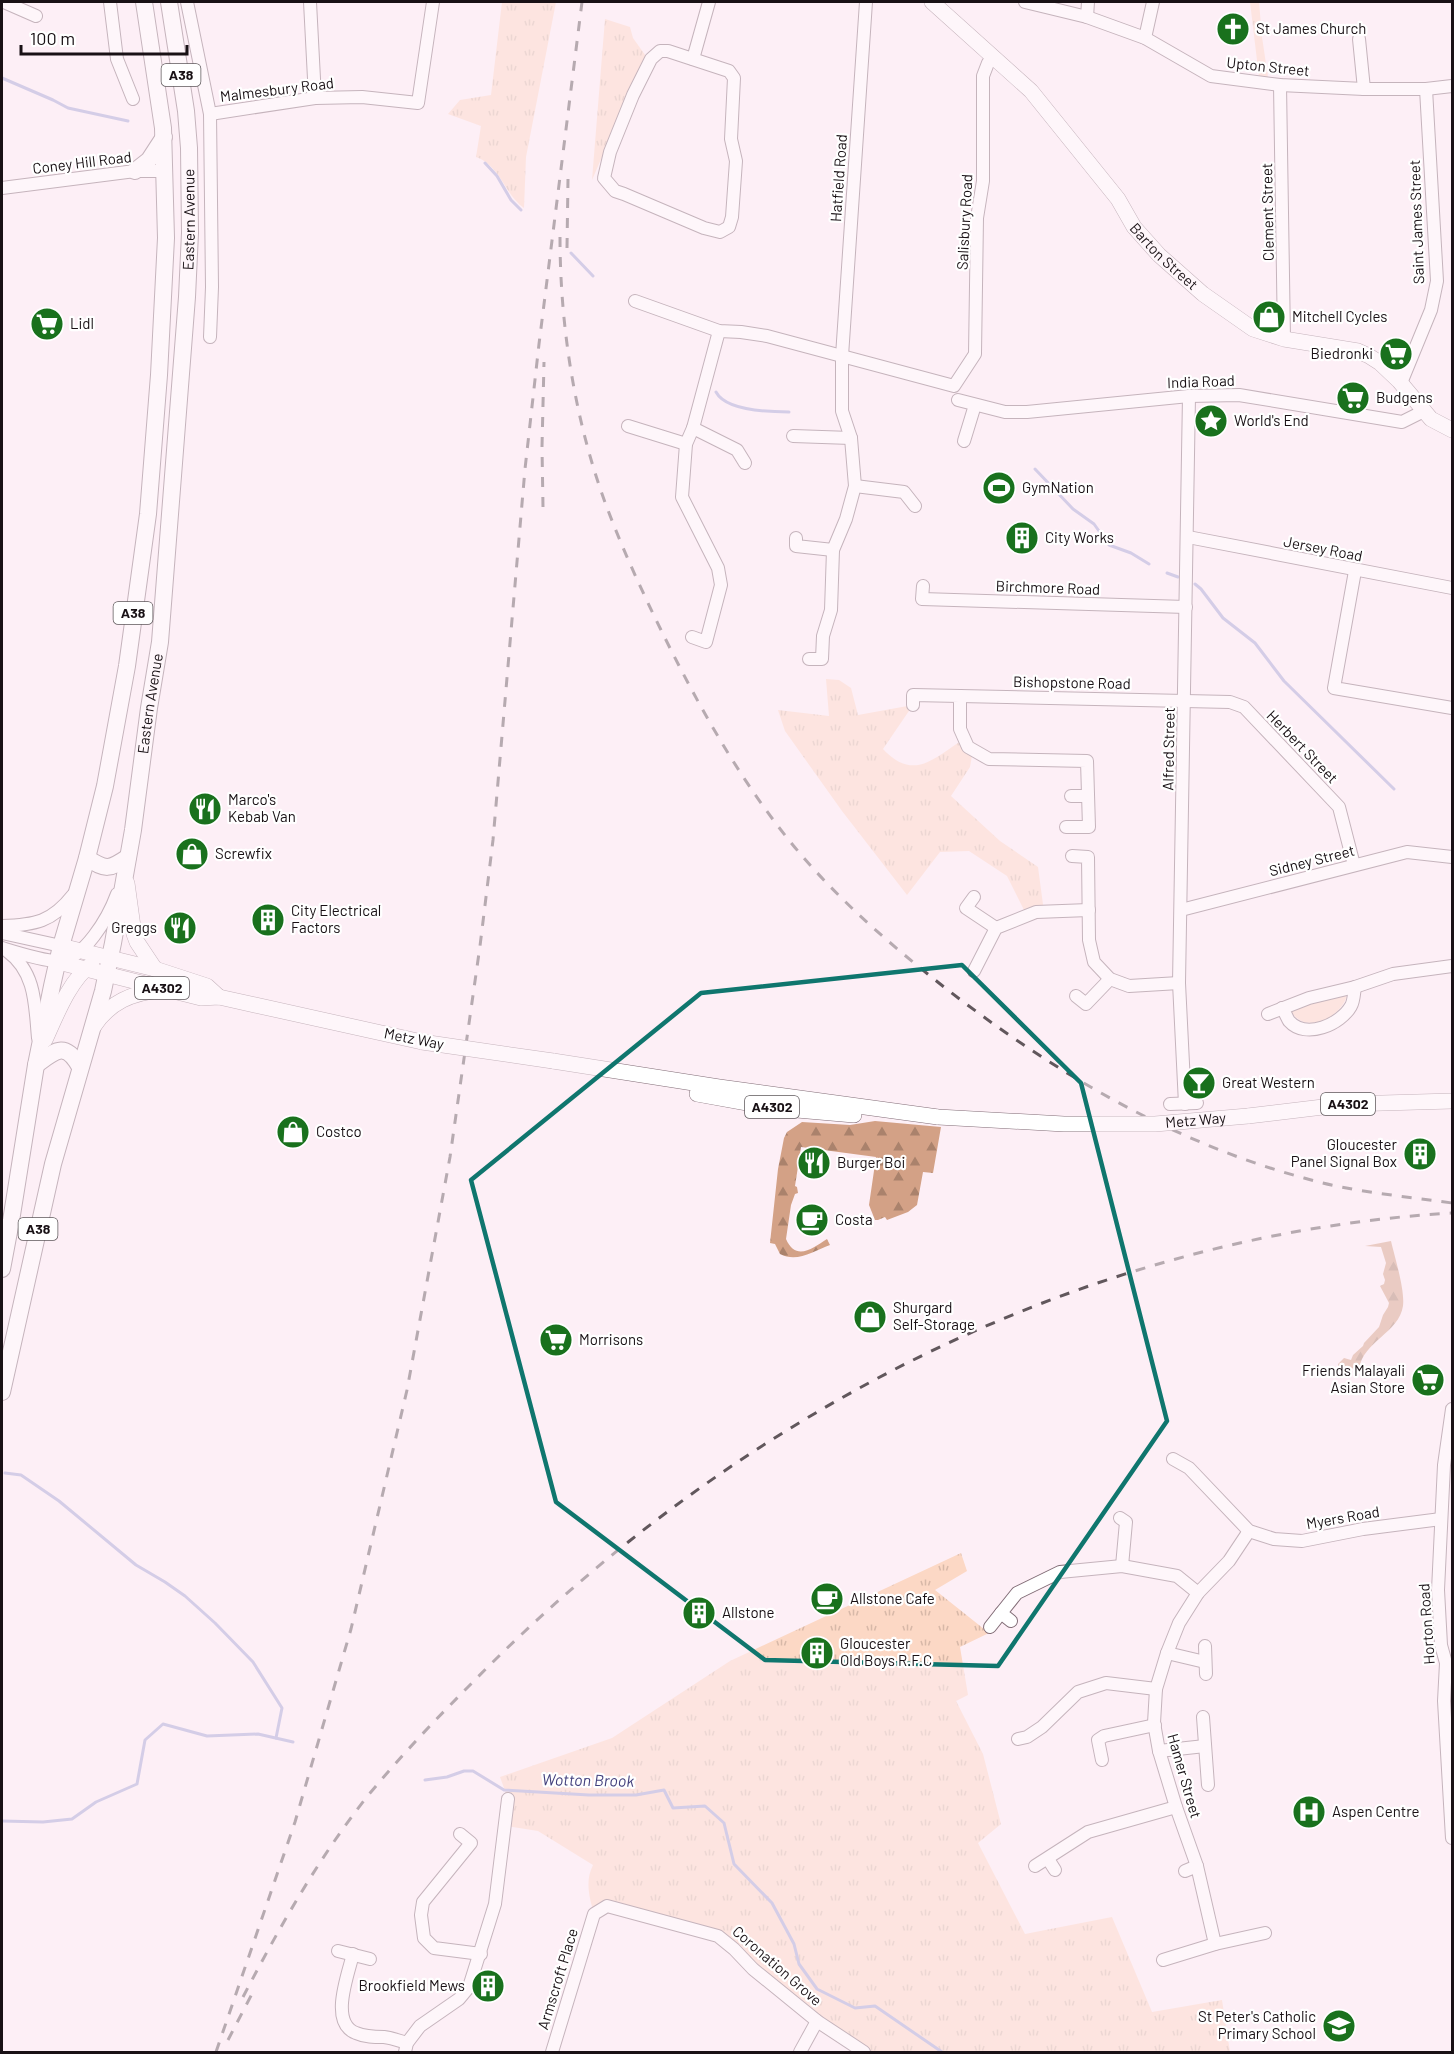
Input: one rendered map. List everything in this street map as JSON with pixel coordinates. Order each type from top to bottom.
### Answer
[{"type":"highway","name":"Eastern Avenue","points":[[2,1269],[37,1060],[59,954],[105,786],[117,723],[148,514],[164,297],[166,171],[159,90],[144,2]]},
{"type":"highway","name":"Eastern Avenue","points":[[2,1392],[53,1164],[92,1028],[107,966],[140,784],[160,642],[188,297],[190,233],[186,111],[169,2]]},
{"type":"highway","points":[[135,171],[149,160],[164,137]]},
{"type":"highway","points":[[166,171],[189,171]]},
{"type":"highway","points":[[87,858],[108,868],[127,863]]},
{"type":"highway","points":[[37,1060],[59,1051],[67,1051],[72,1054],[80,1067]]},
{"type":"main road","name":"Barton Street","points":[[939,4],[1031,91],[1118,199],[1134,227],[1159,255],[1203,294],[1253,329],[1284,339],[1358,351],[1380,363],[1431,418],[1452,430]]},
{"type":"main road","points":[[127,863],[128,894],[134,934],[155,969]]},
{"type":"main road","name":"Metz Way","points":[[59,954],[80,950],[107,966],[169,990],[201,998],[219,997],[422,1042],[938,1117],[1064,1124],[1155,1124],[1348,1104],[1450,1101]]},
{"type":"main road","name":"Metz Way","points":[[59,954],[85,969]]},
{"type":"main road","points":[[37,1060],[59,1010],[85,969],[107,966]]},
{"type":"main road","name":"Metz Way","points":[[107,966],[155,969],[207,986],[219,997]]},
{"type":"main road","points":[[92,1028],[104,1013],[122,999],[148,992],[169,990]]},
{"type":"street","points":[[3,2],[36,16]]},
{"type":"street","points":[[110,2],[117,59],[133,99]]},
{"type":"street","name":"Eastern Avenue","points":[[187,2],[210,114],[212,287],[210,337]]},
{"type":"street","points":[[310,2],[315,98]]},
{"type":"street","name":"Malmesbury Road","points":[[210,114],[315,98],[362,97],[418,103],[433,2]]},
{"type":"street","points":[[693,58],[709,2]]},
{"type":"street","name":"Hatfield Road","points":[[855,486],[851,438],[842,411],[842,356],[866,2]]},
{"type":"street","name":"Upton Street","points":[[1025,2],[1088,17],[1145,38],[1211,76],[1280,85],[1364,89],[1426,89],[1452,86]]},
{"type":"street","points":[[1088,2],[1088,17]]},
{"type":"street","points":[[1145,38],[1153,2]]},
{"type":"street","points":[[1359,39],[1364,89]]},
{"type":"street","points":[[660,51],[668,51],[693,58],[729,71],[735,82],[731,139],[736,161],[732,217],[729,227],[720,232],[704,228],[615,191],[604,178],[610,152],[633,95],[653,55],[660,51]]},
{"type":"street","name":"Salisbury Road","points":[[842,356],[954,386],[975,354],[977,218],[983,181],[983,76],[988,63],[994,57]]},
{"type":"street","name":"Clement Street","points":[[1280,85],[1284,339]]},
{"type":"street","name":"Saint James Street","points":[[1401,383],[1431,310],[1437,281],[1426,89]]},
{"type":"street","name":"Coney Hill Road","points":[[2,188],[135,171],[166,171]]},
{"type":"street","points":[[635,301],[719,331],[767,336],[842,356]]},
{"type":"street","points":[[692,637],[711,644],[721,585],[718,568],[682,497],[686,444],[693,428],[719,331]]},
{"type":"street","name":"India Road","points":[[958,400],[1005,412],[1027,412],[1189,396],[1239,395],[1402,422],[1424,411]]},
{"type":"street","name":"Alfred Street","points":[[1170,1104],[1191,1103],[1179,983],[1189,396]]},
{"type":"street","points":[[964,441],[975,405]]},
{"type":"street","points":[[628,426],[686,444]]},
{"type":"street","points":[[693,428],[737,450],[745,464]]},
{"type":"street","points":[[793,436],[851,438]]},
{"type":"street","points":[[809,658],[822,659],[823,636],[831,610],[833,550],[846,519],[855,486],[904,492],[915,506]]},
{"type":"street","name":"Jersey Road","points":[[1188,537],[1452,588]]},
{"type":"street","points":[[796,538],[796,546],[833,550]]},
{"type":"street","points":[[1355,571],[1334,688],[1452,708]]},
{"type":"street","name":"Birchmore Road","points":[[923,586],[922,599],[1186,607]]},
{"type":"street","name":"Bishopstone Road","points":[[913,705],[913,694],[1185,700]]},
{"type":"street","points":[[960,696],[960,729],[968,747],[989,759],[1087,761],[1089,827],[1066,827]]},
{"type":"street","name":"Herbert Street","points":[[1185,700],[1230,702],[1244,707],[1339,807],[1354,865]]},
{"type":"street","points":[[1071,796],[1088,796]]},
{"type":"street","name":"Sidney Street","points":[[1181,910],[1407,852],[1452,857]]},
{"type":"street","points":[[1072,856],[1088,857],[1089,940],[1094,962],[1110,979],[1129,986],[1179,983]]},
{"type":"street","points":[[80,950],[96,934],[107,917],[127,863]]},
{"type":"street","points":[[2,926],[25,926],[45,920],[65,905],[80,884]]},
{"type":"street","points":[[974,897],[966,908],[996,928]]},
{"type":"street","points":[[974,971],[996,928],[1036,912],[1089,910]]},
{"type":"street","name":"Metz Way","points":[[2,933],[59,954]]},
{"type":"street","points":[[2,948],[23,966],[32,985],[37,1026],[37,1060]]},
{"type":"street","name":"Metz Way","points":[[2,948],[59,954]]},
{"type":"street","points":[[1268,1014],[1310,998],[1355,987],[1393,974],[1452,966]]},
{"type":"street","points":[[1076,996],[1086,1004],[1110,979]]},
{"type":"street","points":[[1282,1008],[1290,1022],[1298,1026],[1305,1029],[1323,1028],[1339,1019],[1351,1005],[1355,987]]},
{"type":"street","name":"Horton Road","points":[[1452,1409],[1451,1431],[1444,1465],[1438,1590],[1441,1645],[1449,1663],[1444,1701],[1451,1782],[1452,1838]]},
{"type":"street","points":[[1173,1459],[1189,1468],[1249,1531]]},
{"type":"street","name":"Myers Road","points":[[1249,1531],[1274,1539],[1302,1541],[1363,1529],[1441,1519]]},
{"type":"street","points":[[1122,1566],[1127,1522]]},
{"type":"street","name":"Hamer Street","points":[[1215,1944],[1191,1868],[1176,1806],[1159,1751],[1155,1725],[1156,1689],[1179,1623],[1198,1593],[1229,1561],[1249,1531]]},
{"type":"street","points":[[990,1627],[1006,1617],[1017,1593],[1060,1572],[1122,1566],[1177,1576],[1198,1593]]},
{"type":"street","points":[[1167,1653],[1205,1668],[1205,1646]]},
{"type":"street","points":[[1025,1741],[1078,1692],[1106,1683],[1156,1689]]},
{"type":"street","points":[[1203,1717],[1208,1785]]},
{"type":"street","points":[[1102,1760],[1098,1740],[1104,1736],[1155,1725]]},
{"type":"street","points":[[1159,1751],[1205,1746]]},
{"type":"street","points":[[352,1954],[341,2012],[343,2023],[357,2034],[389,2038],[406,2048],[420,2026],[464,1994],[469,1987],[495,1904],[508,1799]]},
{"type":"street","points":[[1035,1866],[1088,1832],[1176,1806]]},
{"type":"street","points":[[460,1834],[471,1843],[423,1902],[421,1916],[424,1938],[434,1948],[480,1954]]},
{"type":"street","points":[[1048,1859],[1055,1870]]},
{"type":"street","name":"Coronation Grove","points":[[594,1914],[607,1906],[718,1936],[753,1969],[817,2021],[864,2052]]},
{"type":"street","name":"Armscroft Place","points":[[552,2052],[594,1914]]},
{"type":"street","points":[[1162,1960],[1215,1944],[1265,1933]]},
{"type":"street","points":[[338,1951],[370,1959]]},
{"type":"street","points":[[800,2052],[817,2021]]},
{"type":"highlighted area","points":[[962,965],[1081,1083],[1167,1421],[998,1666],[765,1660],[556,1502],[471,1180],[701,993]]},
{"type":"green space","points":[[502,2],[556,2],[526,157],[524,208],[517,202],[497,173],[476,157],[481,126],[448,114],[460,100],[491,95]]},
{"type":"green space","points":[[1250,2],[1259,2],[1268,77],[1259,77]]},
{"type":"green space","points":[[605,19],[630,27],[633,38],[648,59],[630,92],[592,180]]},
{"type":"green space","points":[[826,679],[839,680],[851,688],[858,715],[913,705],[883,749],[894,759],[905,764],[924,764],[964,739],[973,750],[970,767],[951,796],[1000,841],[1038,867],[1044,912],[1027,916],[1007,876],[969,851],[940,852],[907,895],[842,811],[785,731],[778,710],[829,716]]},
{"type":"green space","points":[[1347,995],[1338,1010],[1322,1021],[1305,1022],[1291,1011],[1311,1004]]},
{"type":"green space","points":[[875,1121],[941,1127],[933,1173],[923,1172],[917,1205],[908,1212],[887,1220],[885,1217],[875,1220],[869,1205],[876,1157],[801,1147],[795,1186],[798,1193],[795,1194],[791,1205],[786,1239],[790,1246],[800,1251],[811,1249],[827,1239],[830,1245],[799,1257],[780,1254],[775,1244],[770,1243],[778,1169],[787,1132],[802,1122],[850,1125]]},
{"type":"green space","points":[[1391,1241],[1403,1291],[1403,1306],[1400,1315],[1367,1351],[1359,1369],[1339,1367],[1338,1364],[1344,1358],[1351,1360],[1379,1327],[1388,1307],[1389,1303],[1380,1286],[1384,1284],[1383,1274],[1386,1263],[1381,1247],[1365,1246]]},
{"type":"green space","points":[[961,1553],[967,1571],[935,1590],[989,1633],[960,1647],[968,1695],[956,1701],[983,1754],[1001,1824],[978,1843],[1025,1934],[1112,1917],[1152,2012],[1222,2000],[1230,2052],[864,2052],[718,1936],[607,1906],[594,1914],[588,1883],[593,1865],[538,1831],[506,1826],[508,1799],[500,1777],[612,1738],[730,1661]]},
{"type":"waterway","points":[[2,78],[68,108],[128,121]]},
{"type":"waterway","points":[[485,163],[497,176],[511,200],[521,210]]},
{"type":"waterway","points":[[571,253],[593,276]]},
{"type":"waterway","points":[[716,392],[721,398],[738,407],[760,411],[789,412]]},
{"type":"waterway","points":[[1035,469],[1073,509],[1094,524],[1109,545],[1131,553],[1149,564]]},
{"type":"waterway","points":[[1167,573],[1178,577]]},
{"type":"waterway","points":[[1195,584],[1223,618],[1255,643],[1284,681],[1394,789]]},
{"type":"waterway","points":[[5,1473],[21,1475],[59,1501],[136,1565],[185,1596],[215,1623],[253,1662],[282,1708],[276,1738]]},
{"type":"waterway","name":"Wotton Brook","points":[[2,1821],[43,1822],[72,1819],[96,1802],[137,1784],[145,1740],[163,1724],[207,1736],[258,1734],[293,1742]]},
{"type":"waterway","name":"Wotton Brook","points":[[425,1780],[473,1771],[504,1790],[589,1795],[636,1795],[664,1790],[673,1808],[705,1806],[724,1823],[734,1864],[772,1903],[794,1944],[799,1964],[817,1989],[855,2008],[875,2006],[942,2052]]},
{"type":"railway","points":[[216,2052],[295,1822],[351,1629],[407,1390],[450,1157],[493,840],[525,469],[582,2]]},
{"type":"railway","points":[[567,248],[568,179]]},
{"type":"railway","points":[[560,237],[563,305],[571,373],[586,440],[606,505],[661,630],[719,738],[769,815],[805,860],[881,935],[985,1018],[1070,1075],[1160,1124],[1255,1163],[1322,1183],[1452,1203]]},
{"type":"railway","points":[[543,507],[544,362]]},
{"type":"railway","points":[[243,1997],[285,1920],[348,1821],[403,1755],[468,1687],[570,1591],[679,1503],[795,1425],[917,1358],[1044,1302],[1177,1259],[1313,1229],[1452,1213]]},
{"type":"railway","points":[[228,2040],[254,1990]]},
{"type":"place","name":"St James Church","points":[[1233,29]]},
{"type":"place","name":"Mitchell Cycles","points":[[1269,317]]},
{"type":"place","name":"Lidl","points":[[47,324]]},
{"type":"place","name":"Biedronki","points":[[1396,354]]},
{"type":"place","name":"Budgens","points":[[1353,398]]},
{"type":"place","name":"World's End","points":[[1211,421]]},
{"type":"place","name":"GymNation","points":[[999,488]]},
{"type":"place","name":"City Works","points":[[1022,538]]},
{"type":"place","name":"Marco's Kebab Van","points":[[205,809]]},
{"type":"place","name":"Screwfix","points":[[192,854]]},
{"type":"place","name":"City Electrical Factors","points":[[268,920]]},
{"type":"place","name":"Greggs","points":[[180,928]]},
{"type":"place","name":"Great Western","points":[[1199,1083]]},
{"type":"place","name":"Costco","points":[[293,1132]]},
{"type":"place","name":"Gloucester Panel Signal Box","points":[[1420,1154]]},
{"type":"place","name":"Burger Boi","points":[[814,1163]]},
{"type":"place","name":"Costa","points":[[812,1220]]},
{"type":"place","name":"Shurgard Self-Storage","points":[[870,1317]]},
{"type":"place","name":"Morrisons","points":[[556,1340]]},
{"type":"place","name":"Friends Malayali Asian Store","points":[[1428,1380]]},
{"type":"place","name":"Allstone Cafe","points":[[827,1599]]},
{"type":"place","name":"Allstone","points":[[699,1613]]},
{"type":"place","name":"Gloucester Old Boys R.F.C","points":[[817,1653]]},
{"type":"place","name":"Aspen Centre","points":[[1309,1812]]},
{"type":"place","name":"Brookfield Mews","points":[[488,1986]]},
{"type":"place","name":"St Peter's Catholic Primary School","points":[[1339,2026]]}]
